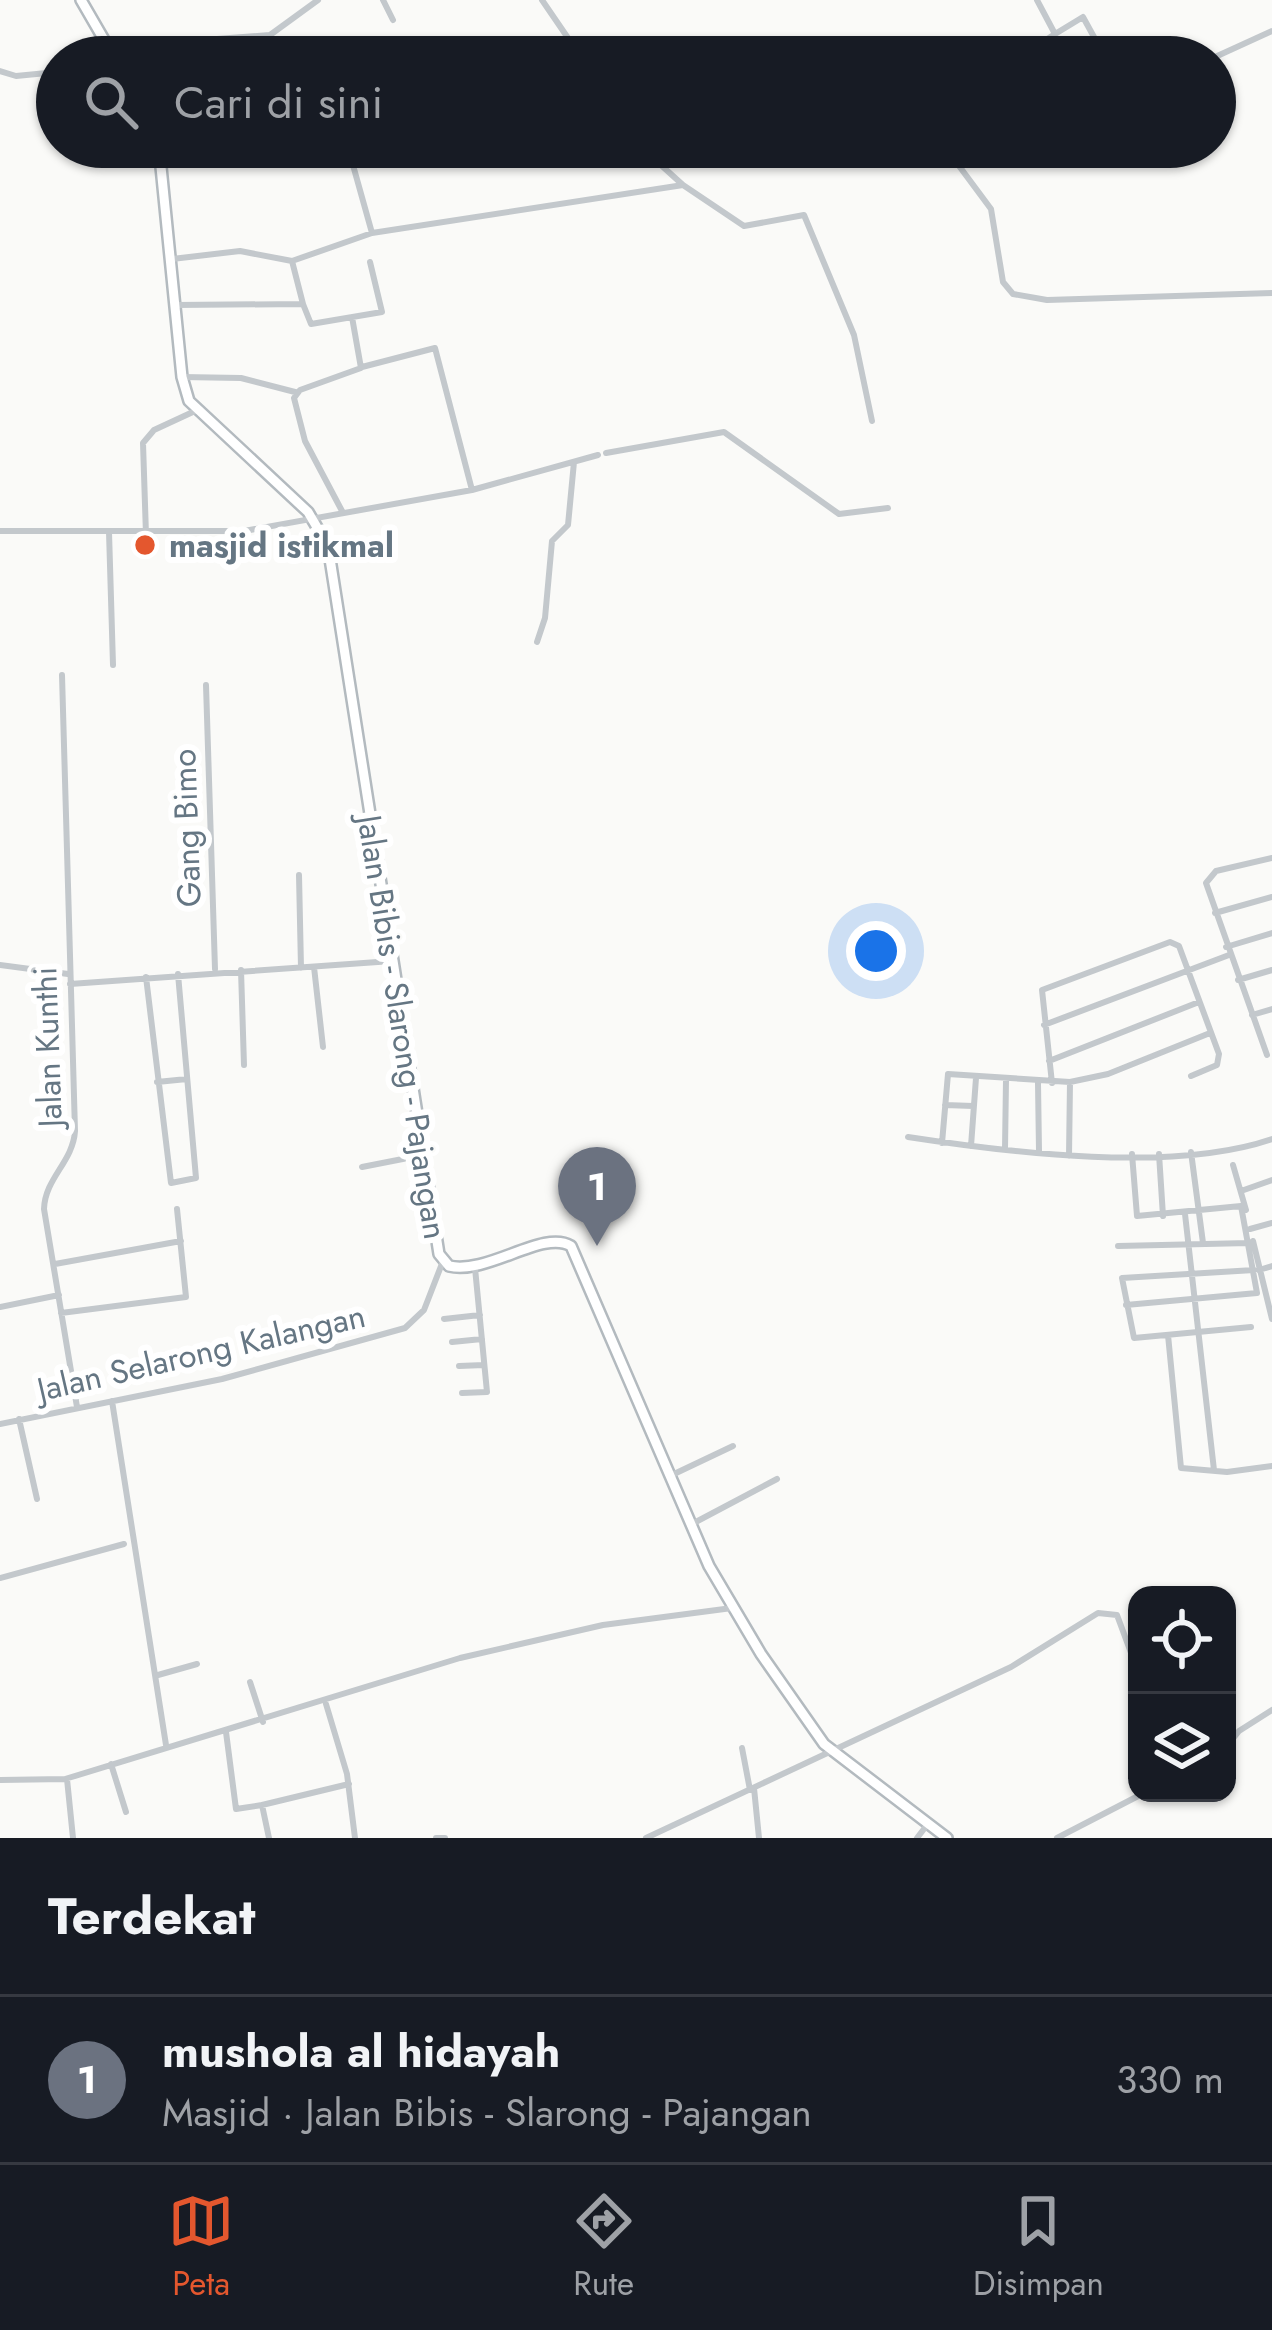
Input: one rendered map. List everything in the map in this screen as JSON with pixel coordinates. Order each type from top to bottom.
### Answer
[{"type":"main road","points":[[81,0],[102,36]]},
{"type":"main road","name":"Jalan Bibis - Slarong - Pajangan","points":[[163,168],[182,376],[195,411],[315,520],[330,557],[442,1261],[475,1268],[549,1242],[571,1246],[732,1608],[833,1752],[947,1838]]},
{"type":"street","points":[[263,36],[282,29],[318,0]]},
{"type":"street","points":[[383,0],[393,20]]},
{"type":"street","points":[[542,0],[567,36]]},
{"type":"street","points":[[1037,0],[1055,34]]},
{"type":"street","points":[[1052,36],[1083,17],[1093,36]]},
{"type":"street","points":[[1236,47],[1272,31]]},
{"type":"street","points":[[0,71],[16,76],[36,74]]},
{"type":"street","points":[[354,168],[372,233]]},
{"type":"street","points":[[664,168],[749,228],[804,215],[854,335],[872,421]]},
{"type":"street","points":[[961,168],[991,209],[1004,282],[1013,294],[1047,300],[1272,292]]},
{"type":"street","points":[[172,260],[240,251],[292,261],[372,233],[682,185]]},
{"type":"street","points":[[292,261],[310,324],[384,310],[370,262]]},
{"type":"street","points":[[176,305],[303,304]]},
{"type":"street","points":[[352,317],[361,368]]},
{"type":"street","points":[[182,376],[241,379],[296,392],[435,348],[472,490]]},
{"type":"street","points":[[296,392],[304,441],[342,511]]},
{"type":"street","points":[[146,535],[143,442],[154,430],[195,411]]},
{"type":"street","points":[[0,531],[70,528],[146,535],[208,534],[315,520],[342,511],[472,490],[602,454],[724,432],[839,514],[888,508]]},
{"type":"street","points":[[537,642],[545,618],[552,541],[568,525],[574,462]]},
{"type":"street","points":[[109,532],[112,664]]},
{"type":"street","name":"Jalan Kunthi","points":[[62,675],[76,1131],[71,1152],[44,1200],[77,1407]]},
{"type":"street","name":"Gang Bimo","points":[[206,685],[215,970]]},
{"type":"street","points":[[1267,1055],[1207,889],[1212,874],[1272,858]]},
{"type":"street","points":[[299,875],[301,968]]},
{"type":"street","points":[[1215,913],[1272,897]]},
{"type":"street","points":[[1044,1025],[1272,934]]},
{"type":"street","points":[[1052,1083],[1042,990],[1170,942],[1179,946],[1220,1060],[1191,1076]]},
{"type":"street","points":[[69,985],[215,970],[395,961]]},
{"type":"street","points":[[0,965],[69,974]]},
{"type":"street","points":[[314,967],[323,1047]]},
{"type":"street","points":[[241,970],[244,1065]]},
{"type":"street","points":[[1238,980],[1272,970]]},
{"type":"street","points":[[146,976],[171,1183],[196,1178],[178,974]]},
{"type":"street","points":[[1048,1061],[1199,1002]]},
{"type":"street","points":[[1252,1016],[1272,1009]]},
{"type":"street","points":[[942,1142],[948,1074],[1070,1082],[1210,1033]]},
{"type":"street","points":[[971,1146],[976,1077]]},
{"type":"street","points":[[157,1082],[187,1079]]},
{"type":"street","points":[[1005,1149],[1006,1080]]},
{"type":"street","points":[[1070,1082],[1070,1156]]},
{"type":"street","points":[[1038,1083],[1039,1151]]},
{"type":"street","points":[[945,1105],[973,1106]]},
{"type":"street","points":[[908,1137],[1070,1156],[1231,1153],[1272,1139]]},
{"type":"street","points":[[1191,1152],[1202,1243]]},
{"type":"street","points":[[1159,1153],[1163,1216]]},
{"type":"street","points":[[1132,1154],[1136,1214],[1163,1216],[1240,1206],[1272,1319]]},
{"type":"street","points":[[362,1167],[424,1155]]},
{"type":"street","points":[[1126,1305],[1254,1297],[1257,1270],[1233,1165]]},
{"type":"street","points":[[1241,1191],[1272,1180]]},
{"type":"street","points":[[62,1313],[185,1298],[177,1209]]},
{"type":"street","points":[[1185,1214],[1214,1470]]},
{"type":"street","points":[[1250,1229],[1272,1223]]},
{"type":"street","points":[[55,1264],[181,1241]]},
{"type":"street","points":[[1118,1246],[1249,1243]]},
{"type":"street","name":"Jalan Selarong Kalangan","points":[[0,1424],[222,1379],[405,1328],[424,1310],[442,1261]]},
{"type":"street","points":[[1251,1327],[1138,1338],[1130,1334],[1123,1276],[1192,1276],[1272,1266]]},
{"type":"street","points":[[461,1393],[487,1392],[475,1268]]},
{"type":"street","points":[[0,1307],[58,1294]]},
{"type":"street","points":[[444,1319],[480,1315]]},
{"type":"street","points":[[1168,1335],[1178,1462],[1186,1471],[1272,1466]]},
{"type":"street","points":[[452,1342],[482,1339]]},
{"type":"street","points":[[459,1366],[484,1365]]},
{"type":"street","points":[[112,1401],[166,1745]]},
{"type":"street","points":[[19,1419],[37,1498]]},
{"type":"street","points":[[674,1474],[733,1446]]},
{"type":"street","points":[[692,1524],[777,1479]]},
{"type":"street","points":[[0,1578],[124,1544]]},
{"type":"street","points":[[0,1780],[67,1779],[166,1745],[326,1704],[481,1653],[603,1625],[732,1608]]},
{"type":"street","points":[[646,1838],[1011,1667],[1098,1613],[1117,1615],[1128,1645]]},
{"type":"street","points":[[158,1675],[196,1664]]},
{"type":"street","points":[[250,1682],[263,1722]]},
{"type":"street","points":[[326,1704],[349,1784],[355,1838]]},
{"type":"street","points":[[1236,1735],[1272,1710]]},
{"type":"street","points":[[226,1731],[236,1809],[349,1784]]},
{"type":"street","points":[[742,1748],[759,1838]]},
{"type":"street","points":[[111,1764],[126,1812]]},
{"type":"street","points":[[67,1779],[73,1838]]},
{"type":"street","points":[[1058,1838],[1128,1801]]},
{"type":"street","points":[[262,1805],[269,1838]]},
{"type":"street","points":[[917,1838],[927,1825]]},
{"type":"street","points":[[436,1838],[445,1838]]},
{"type":"place","name":"masjid istikmal","points":[[145,545]]},
{"type":"place","name":"mushola al hidayah","points":[[597,1246]]}]
